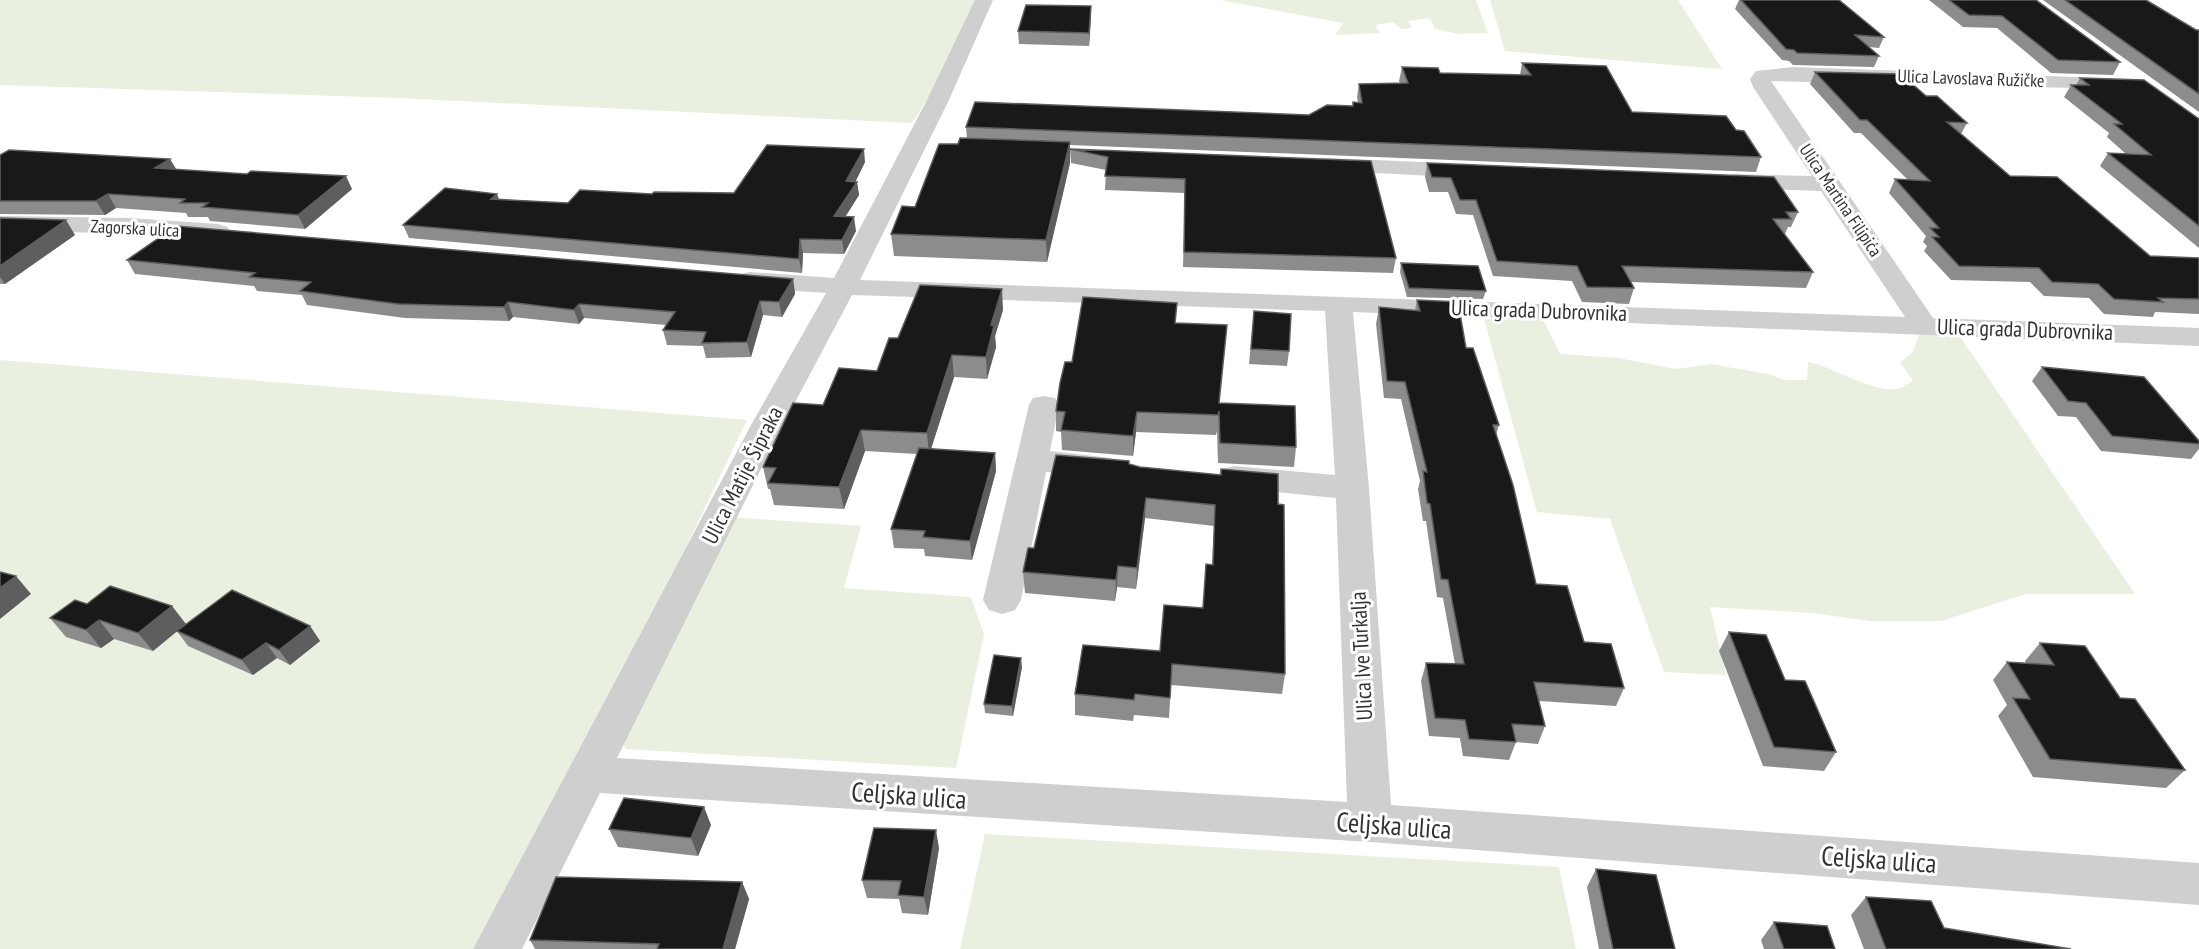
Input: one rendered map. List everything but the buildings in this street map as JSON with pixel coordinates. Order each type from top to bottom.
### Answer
[{"type":"street","name":"Ulica Matije Šipraka","points":[[497,949],[766,428],[843,287],[926,149],[984,0]]},
{"type":"street","name":"Ulica Lavoslava Ružičke","points":[[1763,75],[1786,73],[2144,84],[2117,64]]},
{"type":"street","name":"Ulica Martina Filipića","points":[[1763,75],[1761,83],[1924,325]]},
{"type":"street","points":[[1306,165],[1491,171]]},
{"type":"street","points":[[1713,180],[1829,184]]},
{"type":"street","name":"Zagorska ulica","points":[[0,223],[129,226],[242,234]]},
{"type":"street","points":[[731,279],[843,287]]},
{"type":"street","name":"Ulica grada Dubrovnika","points":[[843,287],[1338,303],[2199,337]]},
{"type":"street","name":"Ulica Ive Turkalja","points":[[1338,303],[1352,488],[1370,824]]},
{"type":"street","points":[[1002,600],[1034,460],[1044,405]]},
{"type":"street","points":[[1034,460],[1128,468]]},
{"type":"street","points":[[1199,474],[1352,488]]},
{"type":"street","name":"Celjska ulica","points":[[589,774],[1370,824],[2199,884]]},
{"type":"green space","points":[[0,0],[976,0],[948,67],[912,123],[398,98],[0,85]]},
{"type":"green space","points":[[1220,0],[1476,0],[1488,33],[1459,34],[1435,29],[1430,18],[1408,21],[1412,28],[1401,29],[1393,22],[1375,25],[1380,33],[1335,35],[1343,23]]},
{"type":"green space","points":[[1490,0],[1678,0],[1722,69],[1505,51]]},
{"type":"green space","points":[[1484,319],[1543,319],[1560,354],[1619,358],[1677,369],[1711,364],[1768,374],[1784,380],[1807,380],[1808,362],[1886,389],[1898,389],[1913,381],[1900,362],[1912,353],[1919,335],[1959,335],[2135,594],[2026,594],[1941,621],[1870,621],[1812,613],[1710,607],[1726,675],[1664,672],[1610,519],[1537,512]]},
{"type":"green space","points":[[0,360],[747,420],[686,547],[473,949],[0,949]]},
{"type":"green space","points":[[729,517],[861,526],[844,588],[971,597],[984,634],[956,768],[626,749],[618,735]]},
{"type":"green space","points":[[985,834],[1559,867],[1576,949],[960,949]]}]
